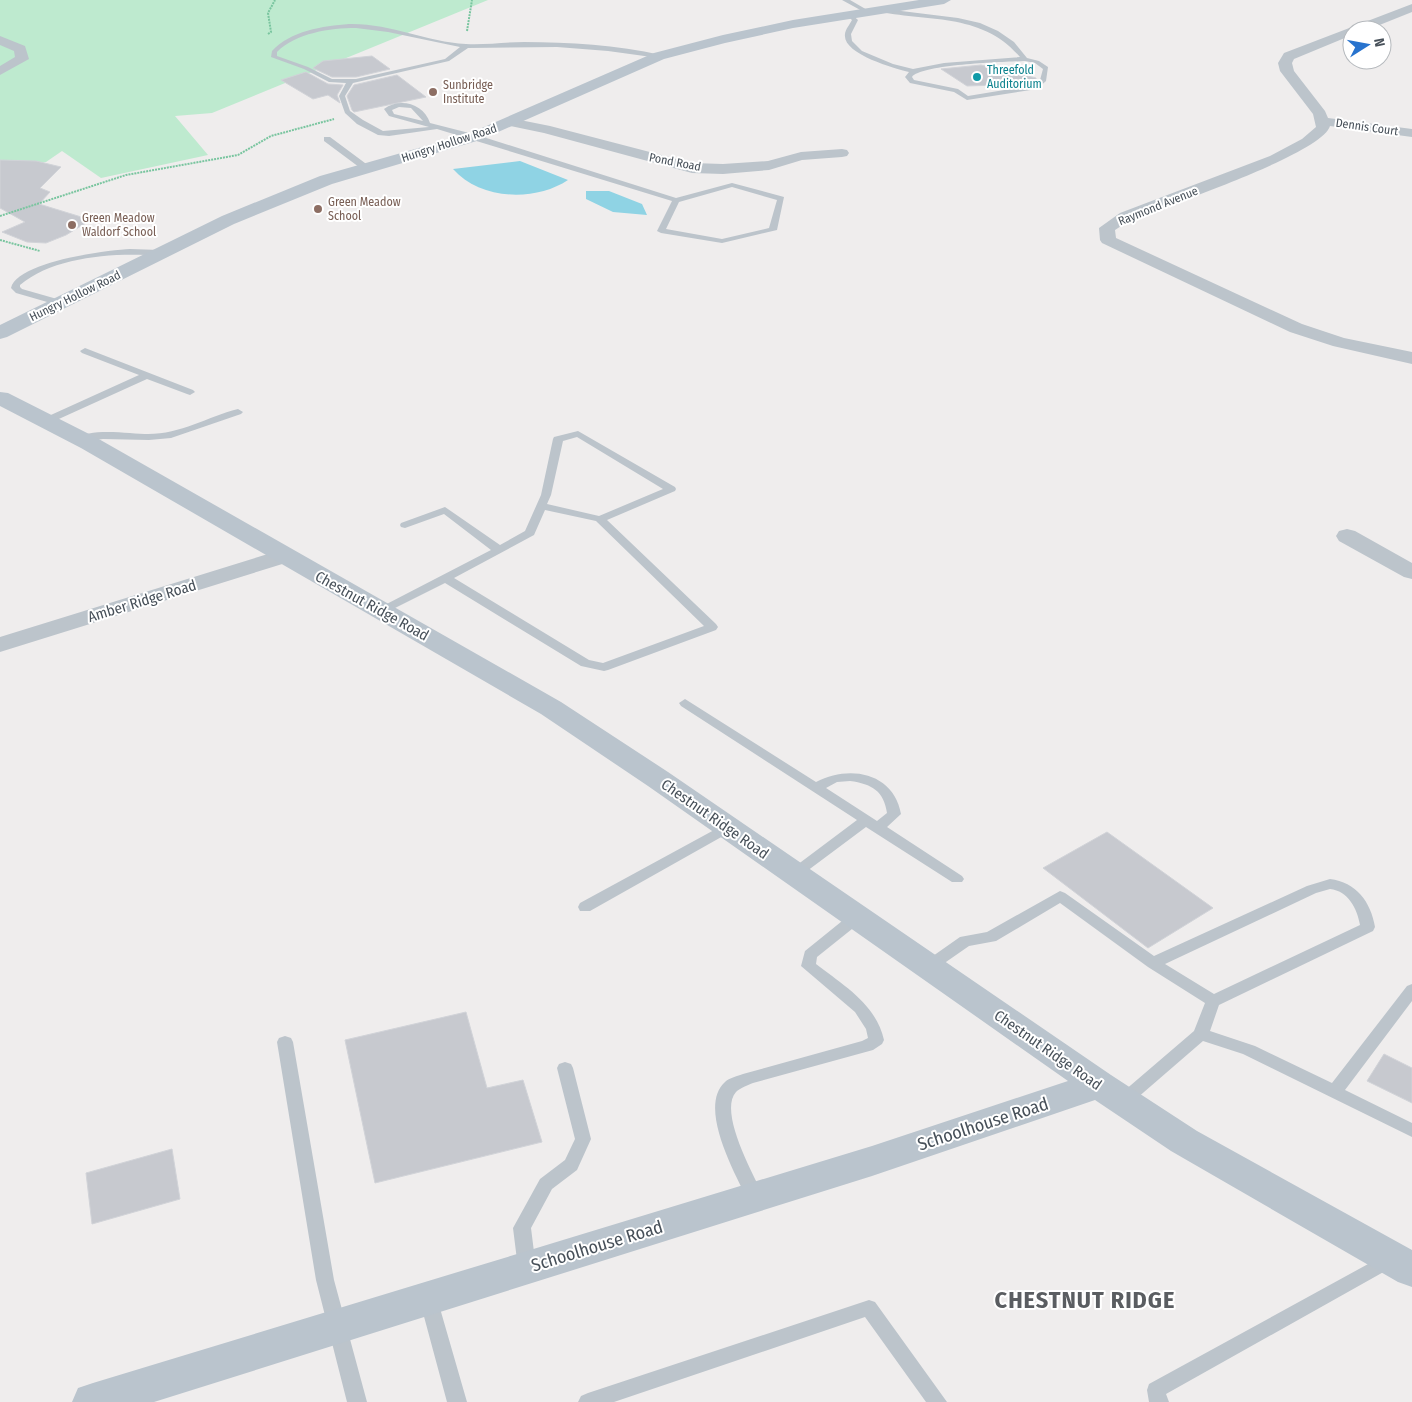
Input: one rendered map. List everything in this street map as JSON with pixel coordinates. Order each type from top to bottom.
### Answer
[{"type":"street","name":"Hungry Hollow Road","points":[[0,333],[228,220],[326,180],[474,137],[659,56],[847,7],[871,10],[944,0]]},
{"type":"street","points":[[1382,20],[1412,8]]},
{"type":"street","points":[[1392,22],[1404,24]]},
{"type":"street","points":[[1321,121],[1320,114],[1311,100],[1287,71],[1286,63],[1289,56],[1342,36]]},
{"type":"street","points":[[0,40],[20,49],[22,59],[0,71]]},
{"type":"street","name":"Dennis Court","points":[[1321,121],[1412,133]]},
{"type":"street","name":"Raymond Avenue","points":[[1321,121],[1323,128],[1307,142],[1275,159],[1126,216],[1107,228],[1108,240],[1296,328],[1338,342],[1412,358]]},
{"type":"street","name":"Pond Road","points":[[510,122],[545,129],[692,168],[723,169],[769,165],[801,156],[842,153]]},
{"type":"street","name":"Chestnut Ridge Road","points":[[0,398],[81,439],[551,708],[1111,1093],[1184,1141],[1402,1265]]},
{"type":"street","points":[[1347,536],[1412,572]]},
{"type":"street","name":"Amber Ridge Road","points":[[0,645],[284,556]]},
{"type":"street","name":"Schoolhouse Road","points":[[93,1402],[872,1161],[1111,1093]]},
{"type":"lane","points":[[847,7],[855,20],[848,34],[850,42],[860,52],[891,65],[912,71],[944,65],[1025,59],[1037,62],[1046,68],[1043,81],[1037,87],[967,98],[956,90],[912,82],[908,77],[912,71]]},
{"type":"lane","points":[[871,10],[946,18],[977,25],[1006,38],[1020,50],[1025,59]]},
{"type":"lane","points":[[466,46],[447,60],[351,82],[331,81],[306,68],[274,57],[274,52],[281,43],[299,35],[342,27],[378,28],[441,43],[466,46],[506,44],[576,45],[614,48],[659,56]]},
{"type":"lane","points":[[351,82],[342,96],[347,112],[381,133],[389,134],[442,128]]},
{"type":"lane","points":[[426,124],[426,120],[413,106],[398,105],[388,109],[391,115],[474,137],[676,200]]},
{"type":"lane","points":[[327,139],[366,168]]},
{"type":"lane","name":"Pond Road","points":[[732,185],[781,199],[773,230],[722,240],[661,231],[676,200],[732,185]]},
{"type":"lane","points":[[61,303],[19,291],[15,288],[16,284],[34,272],[84,255],[120,251],[160,253]]},
{"type":"lane","points":[[85,351],[190,392]]},
{"type":"lane","points":[[46,421],[147,375]]},
{"type":"lane","points":[[81,439],[97,435],[110,437],[170,436],[238,412]]},
{"type":"lane","points":[[381,611],[530,533],[546,495],[558,439],[578,434],[671,489],[600,520]]},
{"type":"lane","points":[[445,578],[585,663],[604,667],[712,627],[600,520],[542,506]]},
{"type":"lane","points":[[405,525],[445,510],[499,550]]},
{"type":"lane","points":[[685,703],[958,879]]},
{"type":"lane","points":[[817,787],[834,779],[847,776],[865,780],[884,788],[892,800],[894,814],[878,828]]},
{"type":"lane","points":[[794,874],[866,820]]},
{"type":"lane","points":[[585,907],[727,828]]},
{"type":"lane","points":[[1111,1093],[1200,1034],[1213,1000],[1368,927],[1366,913],[1351,892],[1331,884],[1312,889],[1153,963]]},
{"type":"lane","points":[[928,967],[965,941],[991,937],[1060,896],[1153,963],[1213,1000]]},
{"type":"lane","points":[[755,1197],[727,1137],[723,1100],[731,1086],[749,1078],[867,1046],[876,1040],[876,1030],[866,1013],[808,966],[810,955],[857,917]]},
{"type":"lane","points":[[1334,1092],[1412,990]]},
{"type":"lane","points":[[1200,1034],[1249,1050],[1412,1130]]},
{"type":"lane","points":[[286,1042],[325,1280],[357,1402]]},
{"type":"lane","points":[[528,1268],[522,1228],[546,1184],[571,1165],[583,1139],[566,1068]]},
{"type":"lane","points":[[1159,1402],[1156,1390],[1402,1265]]},
{"type":"lane","points":[[428,1298],[457,1402]]},
{"type":"lane","points":[[588,1402],[869,1308],[936,1402]]},
{"type":"path","points":[[267,34],[271,32],[268,13],[275,0]]},
{"type":"path","points":[[466,34],[472,0]]},
{"type":"path","points":[[0,216],[126,175],[238,155],[245,149],[274,136],[352,115]]},
{"type":"path","points":[[0,240],[46,252]]},
{"type":"green space","points":[[0,0],[488,0],[212,113],[175,116],[208,155],[101,178],[62,151],[46,162],[0,170]]},
{"type":"water","points":[[520,161],[568,180],[540,192],[508,194],[478,187],[464,179],[453,169]]},
{"type":"water","points":[[586,191],[609,191],[642,204],[647,215],[613,212],[586,199]]},
{"type":"building","points":[[372,56],[390,69],[356,77],[332,77],[313,68],[323,61]]},
{"type":"building","name":"Threefold Auditorium","points":[[981,65],[1036,78],[1036,82],[1028,84],[967,86],[941,69]]},
{"type":"building","points":[[306,72],[328,84],[343,85],[337,95],[340,103],[328,95],[313,99],[281,80]]},
{"type":"building","points":[[397,75],[426,97],[354,112],[352,110],[347,96],[354,85]]},
{"type":"building","points":[[0,160],[36,161],[61,167],[40,188],[50,192],[39,204],[91,220],[66,235],[46,243],[27,242],[2,232],[25,222],[0,208]]},
{"type":"building","points":[[1107,832],[1213,908],[1148,948],[1043,868]]},
{"type":"building","points":[[466,1012],[487,1088],[523,1080],[542,1142],[375,1183],[345,1040]]},
{"type":"building","points":[[1384,1054],[1412,1068],[1412,1103],[1367,1081]]},
{"type":"building","points":[[172,1149],[180,1199],[92,1224],[86,1173]]},
{"type":"place","name":"Threefold Auditorium","points":[[977,77]]},
{"type":"place","name":"Sunbridge Institute","points":[[433,92]]},
{"type":"place","name":"Green Meadow School","points":[[318,209]]},
{"type":"place","name":"Green Meadow Waldorf School","points":[[72,225]]},
{"type":"district","name":"CHESTNUT RIDGE","points":[[1085,1300]]}]
